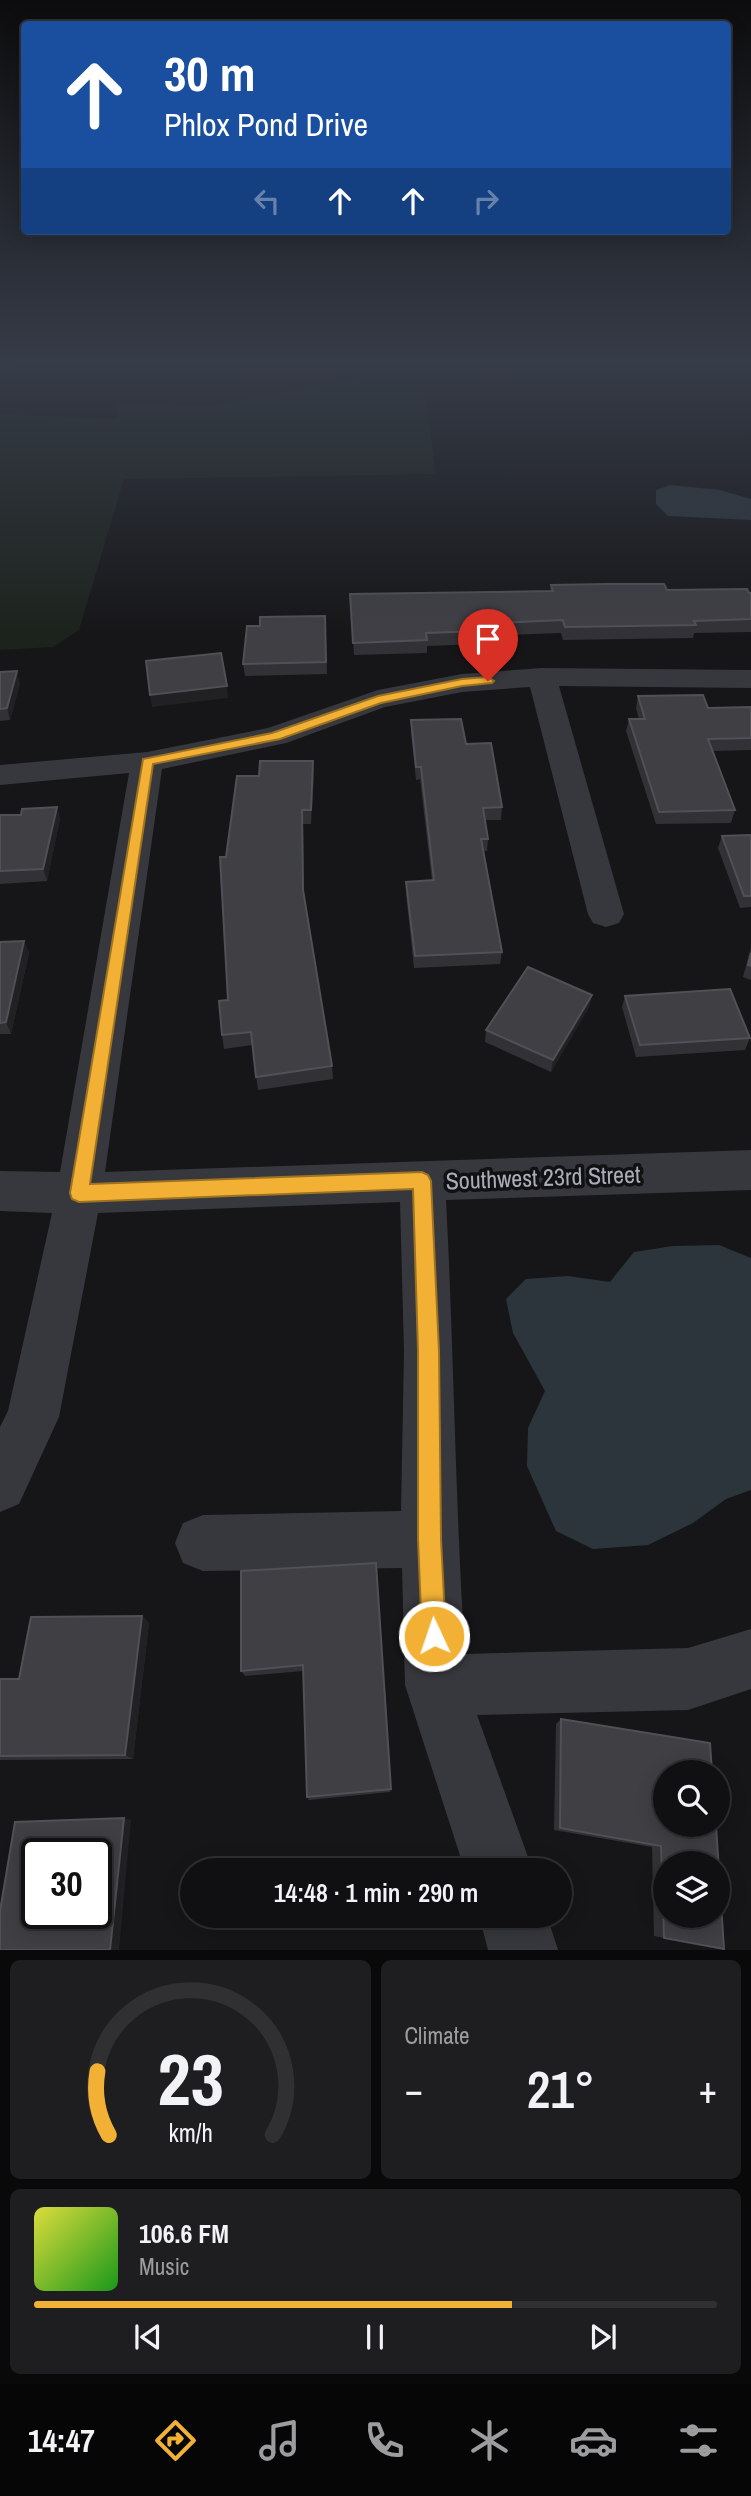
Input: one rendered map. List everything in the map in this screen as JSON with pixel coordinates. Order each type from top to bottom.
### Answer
[{"type":"street","points":[[0,775],[147,762],[275,736],[378,699],[462,683],[542,677],[751,679]]},
{"type":"street","points":[[542,677],[606,914]]},
{"type":"street","points":[[0,1485],[33,1417],[79,1193],[147,762]]},
{"type":"street","name":"Southwest 23rd Street","points":[[0,1191],[79,1193],[751,1170]]},
{"type":"street","points":[[422,1181],[429,1351],[429,1539],[436,1685],[495,1858]]},
{"type":"street","points":[[203,1544],[429,1539]]},
{"type":"street","points":[[436,1685],[688,1678],[751,1659]]},
{"type":"street","points":[[517,1928],[523,1950]]},
{"type":"shaded area","points":[[0,454],[433,454],[436,474],[124,479],[79,630],[53,647],[0,650]]},
{"type":"shaded area","points":[[670,485],[720,490],[751,499],[751,520],[668,516],[656,504],[656,490]]},
{"type":"shaded area","points":[[719,1245],[751,1258],[751,1490],[726,1499],[693,1523],[648,1545],[593,1549],[556,1531],[527,1466],[528,1428],[545,1391],[513,1333],[506,1299],[526,1279],[568,1276],[610,1282],[634,1252],[673,1246]]},
{"type":"building","points":[[664,584],[667,590],[747,589],[751,593],[751,619],[694,621],[696,625],[565,627],[563,620],[476,624],[478,631],[426,633],[427,640],[353,643],[350,594],[553,591],[551,585]]},
{"type":"building","points":[[325,616],[326,662],[243,664],[247,626],[260,626],[260,617]]},
{"type":"building","points":[[221,653],[227,686],[150,695],[146,661]]},
{"type":"building","points":[[17,671],[7,708],[0,709],[0,672]]},
{"type":"building","points":[[703,695],[708,708],[751,707],[751,738],[708,739],[735,810],[659,812],[629,719],[645,719],[638,696]]},
{"type":"building","points":[[461,719],[466,744],[491,743],[502,807],[483,808],[488,839],[481,839],[502,952],[415,956],[406,882],[434,880],[421,767],[416,767],[411,720]]},
{"type":"building","points":[[260,761],[313,761],[311,810],[302,810],[303,890],[332,1066],[256,1077],[251,1032],[222,1035],[219,1001],[228,1000],[220,857],[226,857],[237,776],[259,776]]},
{"type":"building","points":[[57,807],[43,869],[0,871],[0,815],[21,815],[22,809]]},
{"type":"building","points":[[751,835],[751,896],[744,896],[722,836]]},
{"type":"building","points":[[24,941],[6,1022],[0,1023],[0,942]]},
{"type":"building","points":[[528,967],[592,995],[553,1060],[486,1030]]},
{"type":"building","points":[[730,989],[750,1038],[640,1045],[625,996]]},
{"type":"building","points":[[376,1563],[391,1789],[307,1797],[303,1665],[241,1671],[241,1571]]},
{"type":"building","points":[[142,1616],[125,1755],[0,1756],[0,1679],[19,1679],[31,1617]]},
{"type":"building","points":[[561,1719],[710,1743],[711,1760],[653,1760],[653,1837],[717,1837],[718,1851],[661,1851],[661,1846],[560,1828]]},
{"type":"building","points":[[124,1818],[110,1950],[0,1950],[0,1911],[15,1822]]},
{"type":"building","points":[[664,1928],[723,1928],[724,1949],[664,1938]]},
{"type":"route","points":[[434,1636],[429,1539],[429,1351],[422,1181],[79,1193],[147,762],[275,736],[378,699],[462,683],[488,681]]}]
